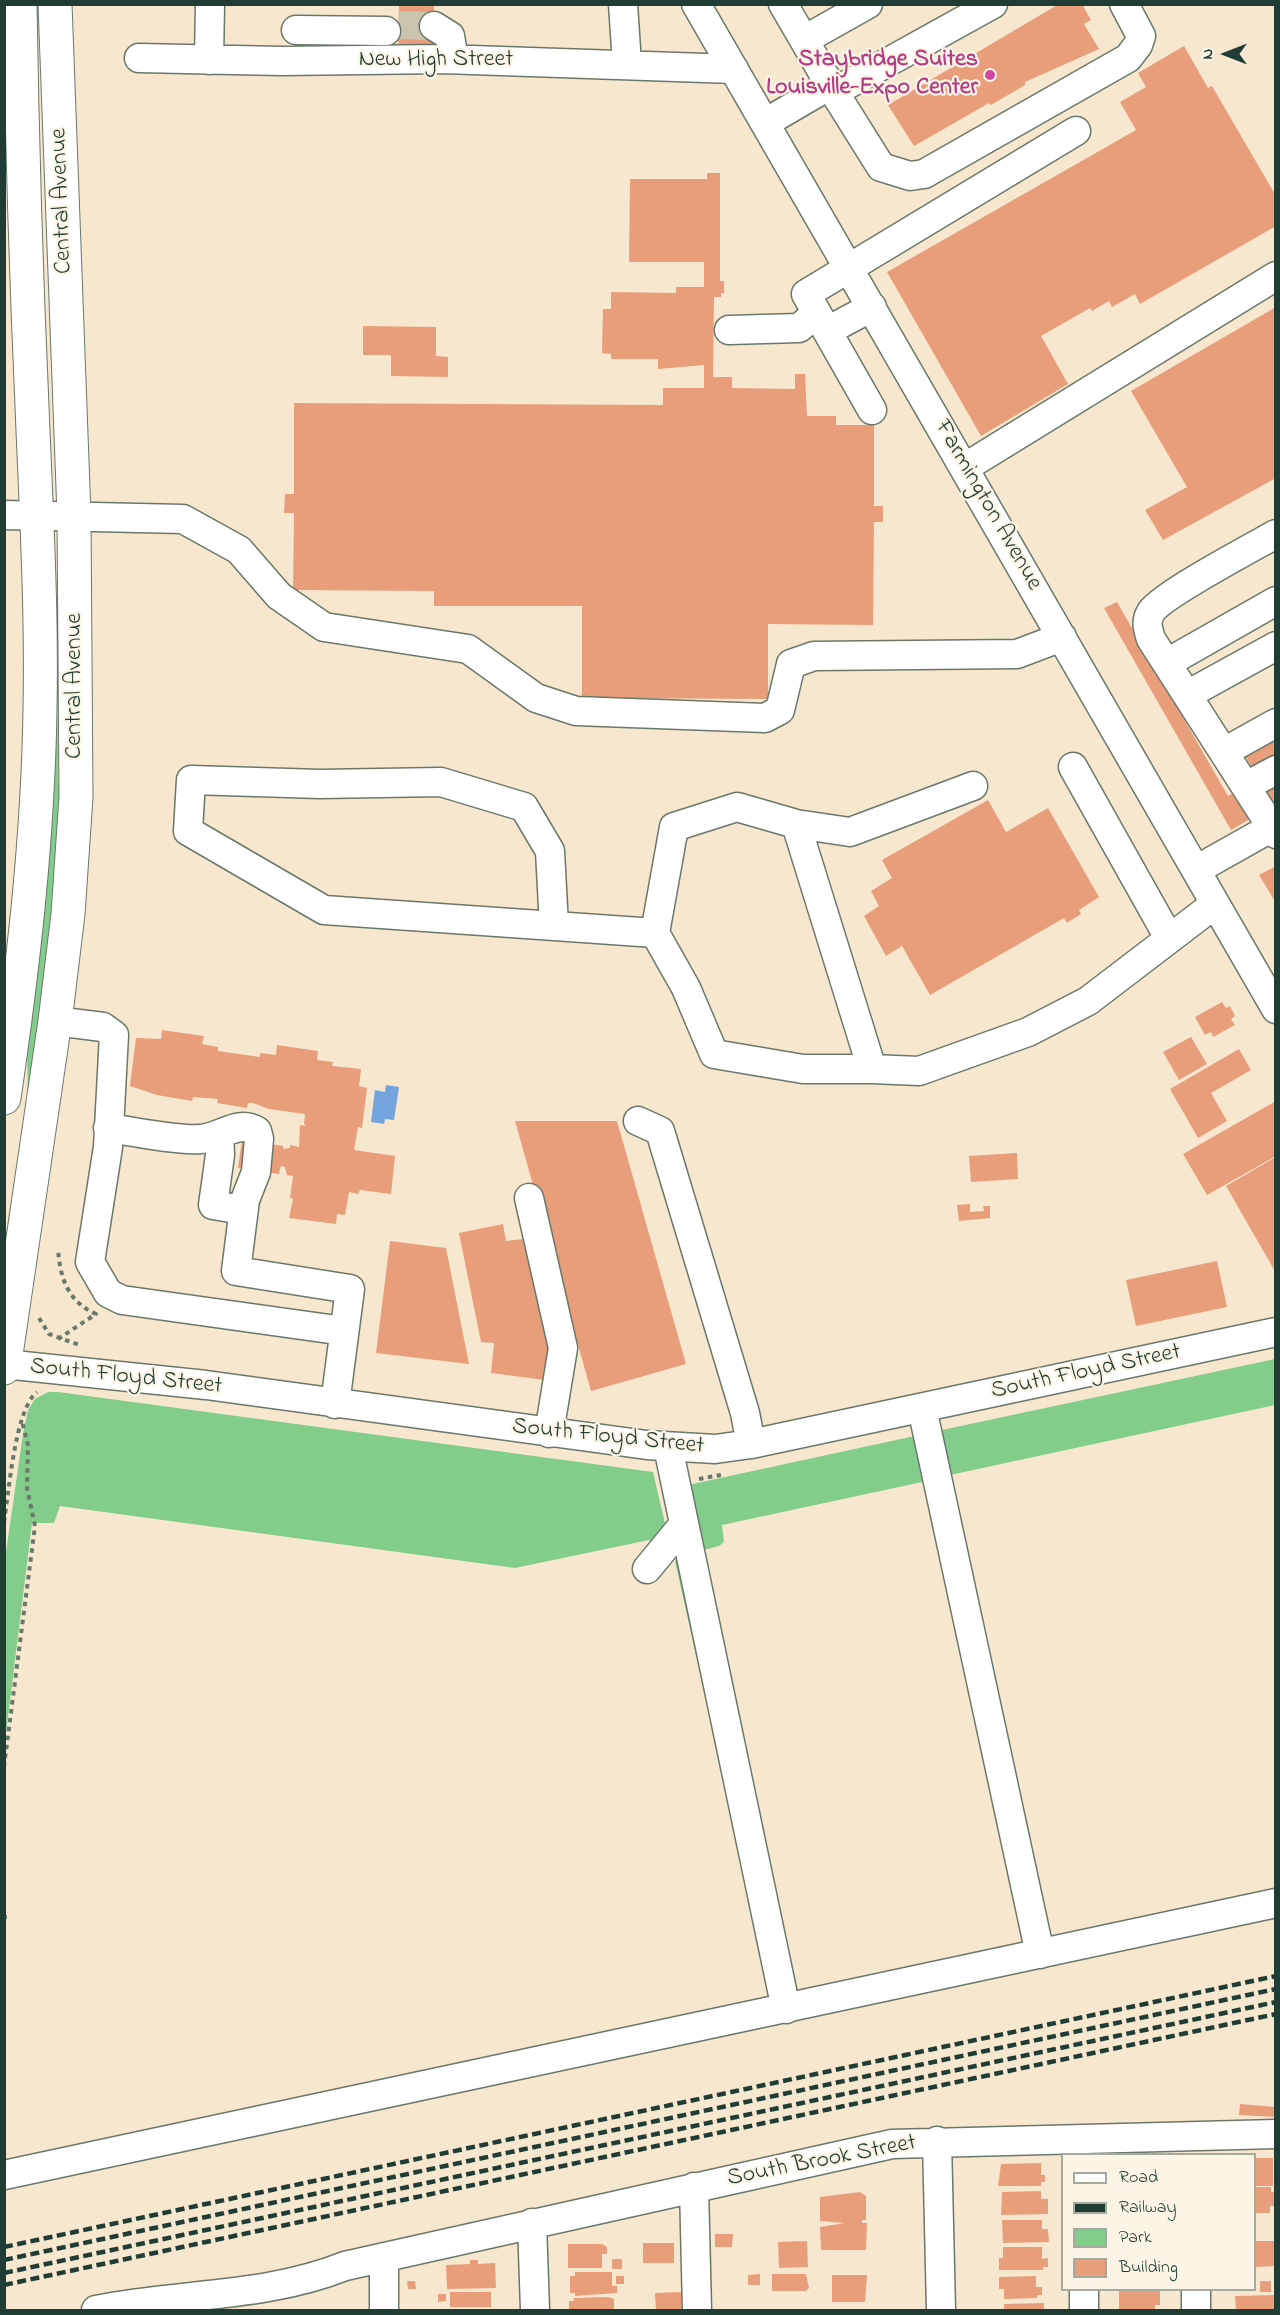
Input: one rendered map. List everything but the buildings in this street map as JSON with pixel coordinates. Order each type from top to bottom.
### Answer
[{"type":"main road","name":"Central Avenue","points":[[4,1098],[11,1010],[36,819],[40,708],[37,516],[23,189],[20,4]]},
{"type":"main road","name":"Central Avenue","points":[[5,1365],[55,1021],[68,914],[76,797],[74,515],[55,4]]},
{"type":"street","points":[[209,60],[210,4]]},
{"type":"street","points":[[623,4],[627,64]]},
{"type":"street","name":"Farmington Avenue","points":[[696,4],[1275,1009]]},
{"type":"street","points":[[783,4],[880,167],[910,176],[924,174],[1128,58],[1138,45],[1141,36],[1125,4]]},
{"type":"street","points":[[804,40],[868,4]]},
{"type":"street","points":[[765,123],[993,4]]},
{"type":"street","points":[[295,61],[296,17],[392,28],[381,60]]},
{"type":"street","points":[[434,27],[450,36],[454,59]]},
{"type":"street","name":"New High Street","points":[[139,58],[295,61],[454,59],[734,69]]},
{"type":"street","points":[[872,410],[806,294],[1076,131]]},
{"type":"street","points":[[964,468],[1275,276]]},
{"type":"street","points":[[729,330],[800,328],[872,307]]},
{"type":"street","points":[[4,514],[183,519],[239,550],[279,596],[324,627],[468,649],[536,698],[576,711],[765,718],[780,710],[791,664],[814,656],[1017,654],[1062,637]]},
{"type":"street","points":[[1196,870],[1274,829],[1151,639],[1146,622],[1152,610],[1275,534]]},
{"type":"street","points":[[1167,663],[1275,601]]},
{"type":"street","points":[[1187,695],[1275,646]]},
{"type":"street","points":[[1224,752],[1275,723]]},
{"type":"street","points":[[1072,767],[1169,938]]},
{"type":"street","points":[[1246,786],[1275,770]]},
{"type":"street","points":[[554,926],[550,851],[524,807],[441,782],[320,784],[191,780],[188,831],[324,910],[554,926],[655,933]]},
{"type":"street","points":[[973,786],[850,832],[796,824],[737,807],[674,827],[655,933],[686,988],[714,1054],[803,1069],[919,1071],[1028,1032],[1088,1001],[1215,904]]},
{"type":"street","points":[[796,824],[872,1069]]},
{"type":"street","points":[[55,1021],[103,1027],[114,1035],[108,1128],[90,1262],[108,1293],[122,1300],[344,1331]]},
{"type":"street","points":[[638,1121],[660,1131],[745,1413],[751,1444]]},
{"type":"street","points":[[108,1128],[201,1140],[238,1127],[250,1127],[257,1131],[260,1139],[256,1172],[243,1210],[231,1315]]},
{"type":"street","points":[[219,1134],[220,1155],[213,1205],[243,1210]]},
{"type":"street","points":[[529,1198],[563,1348],[549,1433]]},
{"type":"street","points":[[236,1271],[350,1289],[335,1404]]},
{"type":"street","name":"South Floyd Street","points":[[5,1365],[206,1385],[549,1433],[668,1447],[715,1449],[751,1444],[1275,1332]]},
{"type":"street","points":[[922,1408],[1040,1953]]},
{"type":"street","points":[[668,1447],[786,2009]]},
{"type":"street","points":[[647,1569],[684,1524]]},
{"type":"street","points":[[4,2175],[1275,1903]]},
{"type":"street","name":"South Brook Street","points":[[96,2310],[122,2305],[209,2304],[244,2292],[321,2276],[380,2258],[892,2144],[937,2141],[1082,2146],[1193,2145],[1275,2134]]},
{"type":"street","points":[[937,2141],[941,2310]]},
{"type":"street","points":[[694,2187],[697,2310]]},
{"type":"street","points":[[532,2223],[535,2310]]},
{"type":"street","points":[[380,2258],[384,2310]]},
{"type":"street","points":[[1084,2291],[1084,2310]]},
{"type":"street","points":[[1196,2291],[1196,2310]]},
{"type":"path","points":[[57,1339],[96,1314],[75,1301],[63,1282],[58,1249]]},
{"type":"path","points":[[38,1314],[44,1329],[57,1339],[91,1347]]},
{"type":"path","points":[[4,1522],[21,1417],[31,1396],[44,1389]]},
{"type":"path","points":[[4,1767],[35,1526],[27,1488],[28,1445],[21,1417]]},
{"type":"green space","points":[[57,693],[60,855],[28,1109],[27,1042],[55,694]]},
{"type":"green space","points":[[1275,1359],[1275,1405],[950,1475],[942,1430]]},
{"type":"green space","points":[[48,1392],[653,1472],[667,1532],[652,1546],[649,1540],[515,1568],[60,1506],[54,1523],[32,1523],[5,1741],[5,1559],[23,1434],[28,1410],[35,1399]]},
{"type":"green space","points":[[915,1437],[927,1481],[722,1525],[724,1542],[719,1546],[700,1551],[688,1485]]},
{"type":"green space","points":[[678,1560],[719,1758],[675,1561]]},
{"type":"water","points":[[386,1085],[399,1087],[394,1120],[385,1119],[384,1124],[371,1122],[375,1090],[385,1092]]},
{"type":"tunnel","points":[[399,25],[434,26]]},
{"type":"railway","points":[[4,2247],[1276,1976]]},
{"type":"railway","points":[[4,2260],[1276,1989]]},
{"type":"railway","points":[[4,2273],[1276,2002]]},
{"type":"railway","points":[[4,2285],[1276,2014]]},
{"type":"place","name":"Staybridge Suites Louisville-Expo Center","points":[[990,75]]}]
